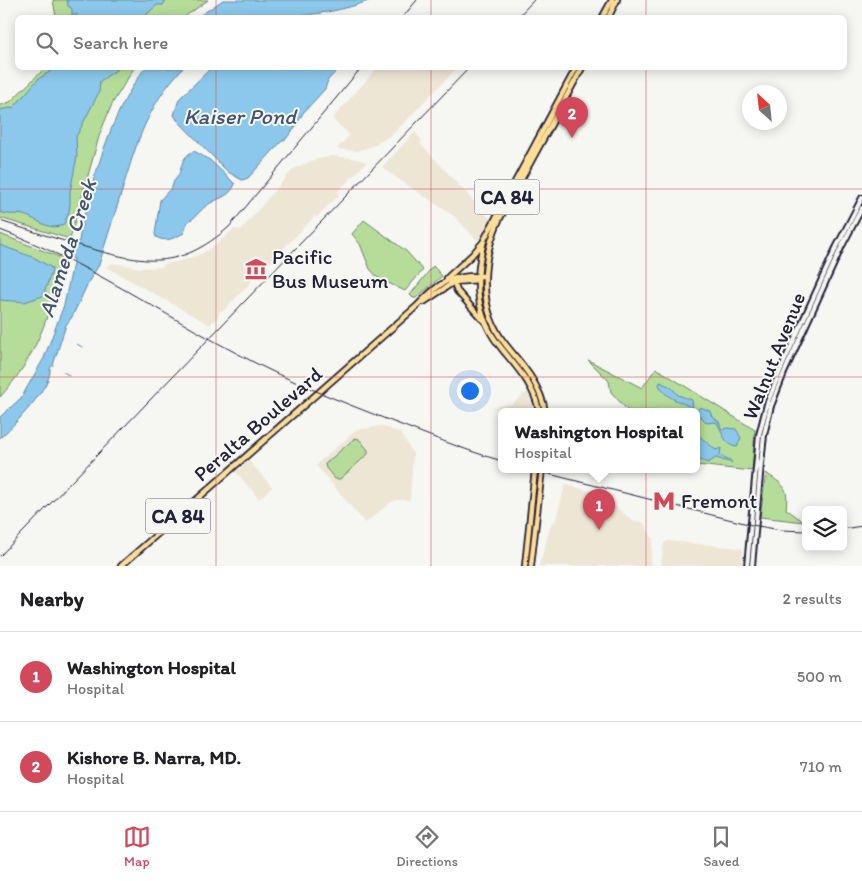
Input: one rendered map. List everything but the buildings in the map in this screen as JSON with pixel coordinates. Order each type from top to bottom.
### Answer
[{"type":"main road","points":[[604,15],[612,0]]},
{"type":"main road","points":[[610,15],[617,0]]},
{"type":"main road","name":"CA 84","points":[[484,240],[575,70]]},
{"type":"main road","name":"CA 84","points":[[484,278],[489,246],[499,220],[581,70]]},
{"type":"main road","name":"Walnut Avenue","points":[[747,566],[758,435],[767,404],[785,358],[862,198]]},
{"type":"main road","name":"Walnut Avenue","points":[[752,566],[760,464],[771,406],[842,246],[862,208]]},
{"type":"main road","points":[[484,240],[479,258],[477,278],[478,297],[485,321],[499,345],[530,384],[538,408]]},
{"type":"main road","points":[[442,282],[472,255],[484,240]]},
{"type":"main road","points":[[456,276],[454,282],[458,291],[485,321]]},
{"type":"main road","name":"Peralta Boulevard","points":[[121,566],[442,282],[456,276],[484,278]]},
{"type":"main road","name":"Peralta Boulevard","points":[[417,306],[454,282],[477,278]]},
{"type":"main road","points":[[484,278],[487,302],[494,324],[504,343],[536,383],[544,408]]},
{"type":"main road","points":[[440,290],[450,288],[458,291]]},
{"type":"main road","points":[[525,566],[535,473]]},
{"type":"main road","points":[[531,566],[542,473]]},
{"type":"shaded area","points":[[375,70],[455,70],[394,133],[375,145],[358,151],[336,149],[350,135],[332,119]]},
{"type":"shaded area","points":[[415,132],[422,141],[420,143],[491,220],[478,241],[454,216],[382,167]]},
{"type":"shaded area","points":[[332,156],[367,162],[338,191],[339,195],[317,217],[315,216],[223,311],[221,310],[210,325],[106,267],[112,263],[140,268],[162,267],[164,264],[181,261],[201,254],[234,229],[241,230],[293,169],[314,160]]},
{"type":"shaded area","points":[[528,391],[533,408],[491,408],[512,404]]},
{"type":"shaded area","points":[[382,426],[401,433],[413,454],[410,500],[397,500],[390,503],[365,523],[316,465],[356,430]]},
{"type":"shaded area","points":[[249,461],[272,487],[259,499],[236,472]]},
{"type":"shaded area","points":[[565,485],[613,496],[611,503],[633,521],[643,522],[653,539],[650,566],[539,566],[552,522],[555,523]]},
{"type":"shaded area","points":[[668,541],[741,548],[743,551],[742,566],[661,566],[664,543]]},
{"type":"green space","points":[[53,0],[208,0],[187,15],[56,15]]},
{"type":"green space","points":[[43,70],[133,70],[112,104],[100,133],[70,239],[0,218],[0,105],[10,102]]},
{"type":"green space","points":[[364,220],[406,251],[423,270],[405,291],[378,278],[370,269],[360,244],[352,234]]},
{"type":"green space","points":[[0,234],[62,258],[62,269],[46,321],[32,352],[13,382],[0,397]]},
{"type":"green space","points":[[433,266],[442,276],[416,298],[413,298],[410,295]]},
{"type":"green space","points":[[588,360],[642,388],[656,368],[755,430],[752,471],[700,465],[700,408],[625,408],[611,392],[609,381]]},
{"type":"green space","points":[[355,438],[359,439],[368,450],[368,454],[340,479],[335,479],[325,464]]},
{"type":"green space","points":[[766,473],[784,487],[787,495],[786,509],[802,522],[760,517]]},
{"type":"water","points":[[67,0],[166,0],[163,5],[157,5],[147,15],[72,15],[72,9],[68,6]]},
{"type":"water","points":[[223,0],[371,0],[329,12],[307,15],[201,15]]},
{"type":"water","points":[[53,70],[116,70],[100,81],[99,92],[76,137],[77,156],[70,192],[69,212],[64,224],[53,227],[23,215],[0,212],[0,110],[14,107],[38,79]]},
{"type":"water","name":"Alameda Creek","points":[[144,70],[181,70],[152,110],[138,141],[99,265],[66,325],[45,385],[31,405],[0,438],[0,417],[21,398],[44,358],[64,305],[74,259],[70,257],[75,242],[79,241],[94,179],[115,121]]},
{"type":"water","name":"Kaiser Pond","points":[[209,70],[337,70],[328,80],[325,89],[303,113],[286,139],[248,178],[242,180],[228,172],[177,120],[174,115],[179,99]]},
{"type":"water","points":[[194,151],[210,160],[235,184],[230,192],[210,203],[193,219],[187,222],[184,233],[170,239],[160,239],[155,234],[160,200],[172,187],[185,158]]},
{"type":"water","points":[[0,245],[35,258],[52,268],[43,296],[25,302],[0,300]]},
{"type":"water","points":[[660,382],[671,387],[678,395],[692,400],[693,408],[665,393],[659,385]]},
{"type":"water","points":[[699,408],[710,411],[711,415],[719,422],[722,430],[727,428],[736,429],[741,438],[737,447],[726,441],[716,422],[707,423],[700,416]]},
{"type":"water","points":[[700,437],[716,450],[721,448],[720,455],[732,463],[716,458],[708,463],[700,460]]},
{"type":"waterway","points":[[77,344],[82,347]]},
{"type":"waterway","points":[[63,372],[69,375]]},
{"type":"railway","points":[[404,15],[417,0]]},
{"type":"railway","points":[[520,15],[534,0]]},
{"type":"railway","points":[[0,221],[106,253],[143,260],[177,257],[193,251],[211,241],[229,227],[359,70]]},
{"type":"railway","points":[[0,556],[467,70]]},
{"type":"railway","points":[[0,230],[93,272],[212,340],[278,374],[391,421],[498,460]]},
{"type":"railway","points":[[545,473],[752,525],[781,530],[802,531]]},
{"type":"railway","points":[[847,528],[862,526]]},
{"type":"place","name":"Kishore B. Narra, MD.","points":[[572,138]]},
{"type":"place","name":"Pacific Bus Museum","points":[[256,269]]},
{"type":"place","name":"Fremont","points":[[664,501]]},
{"type":"place","name":"Washington Hospital","points":[[599,530]]}]
